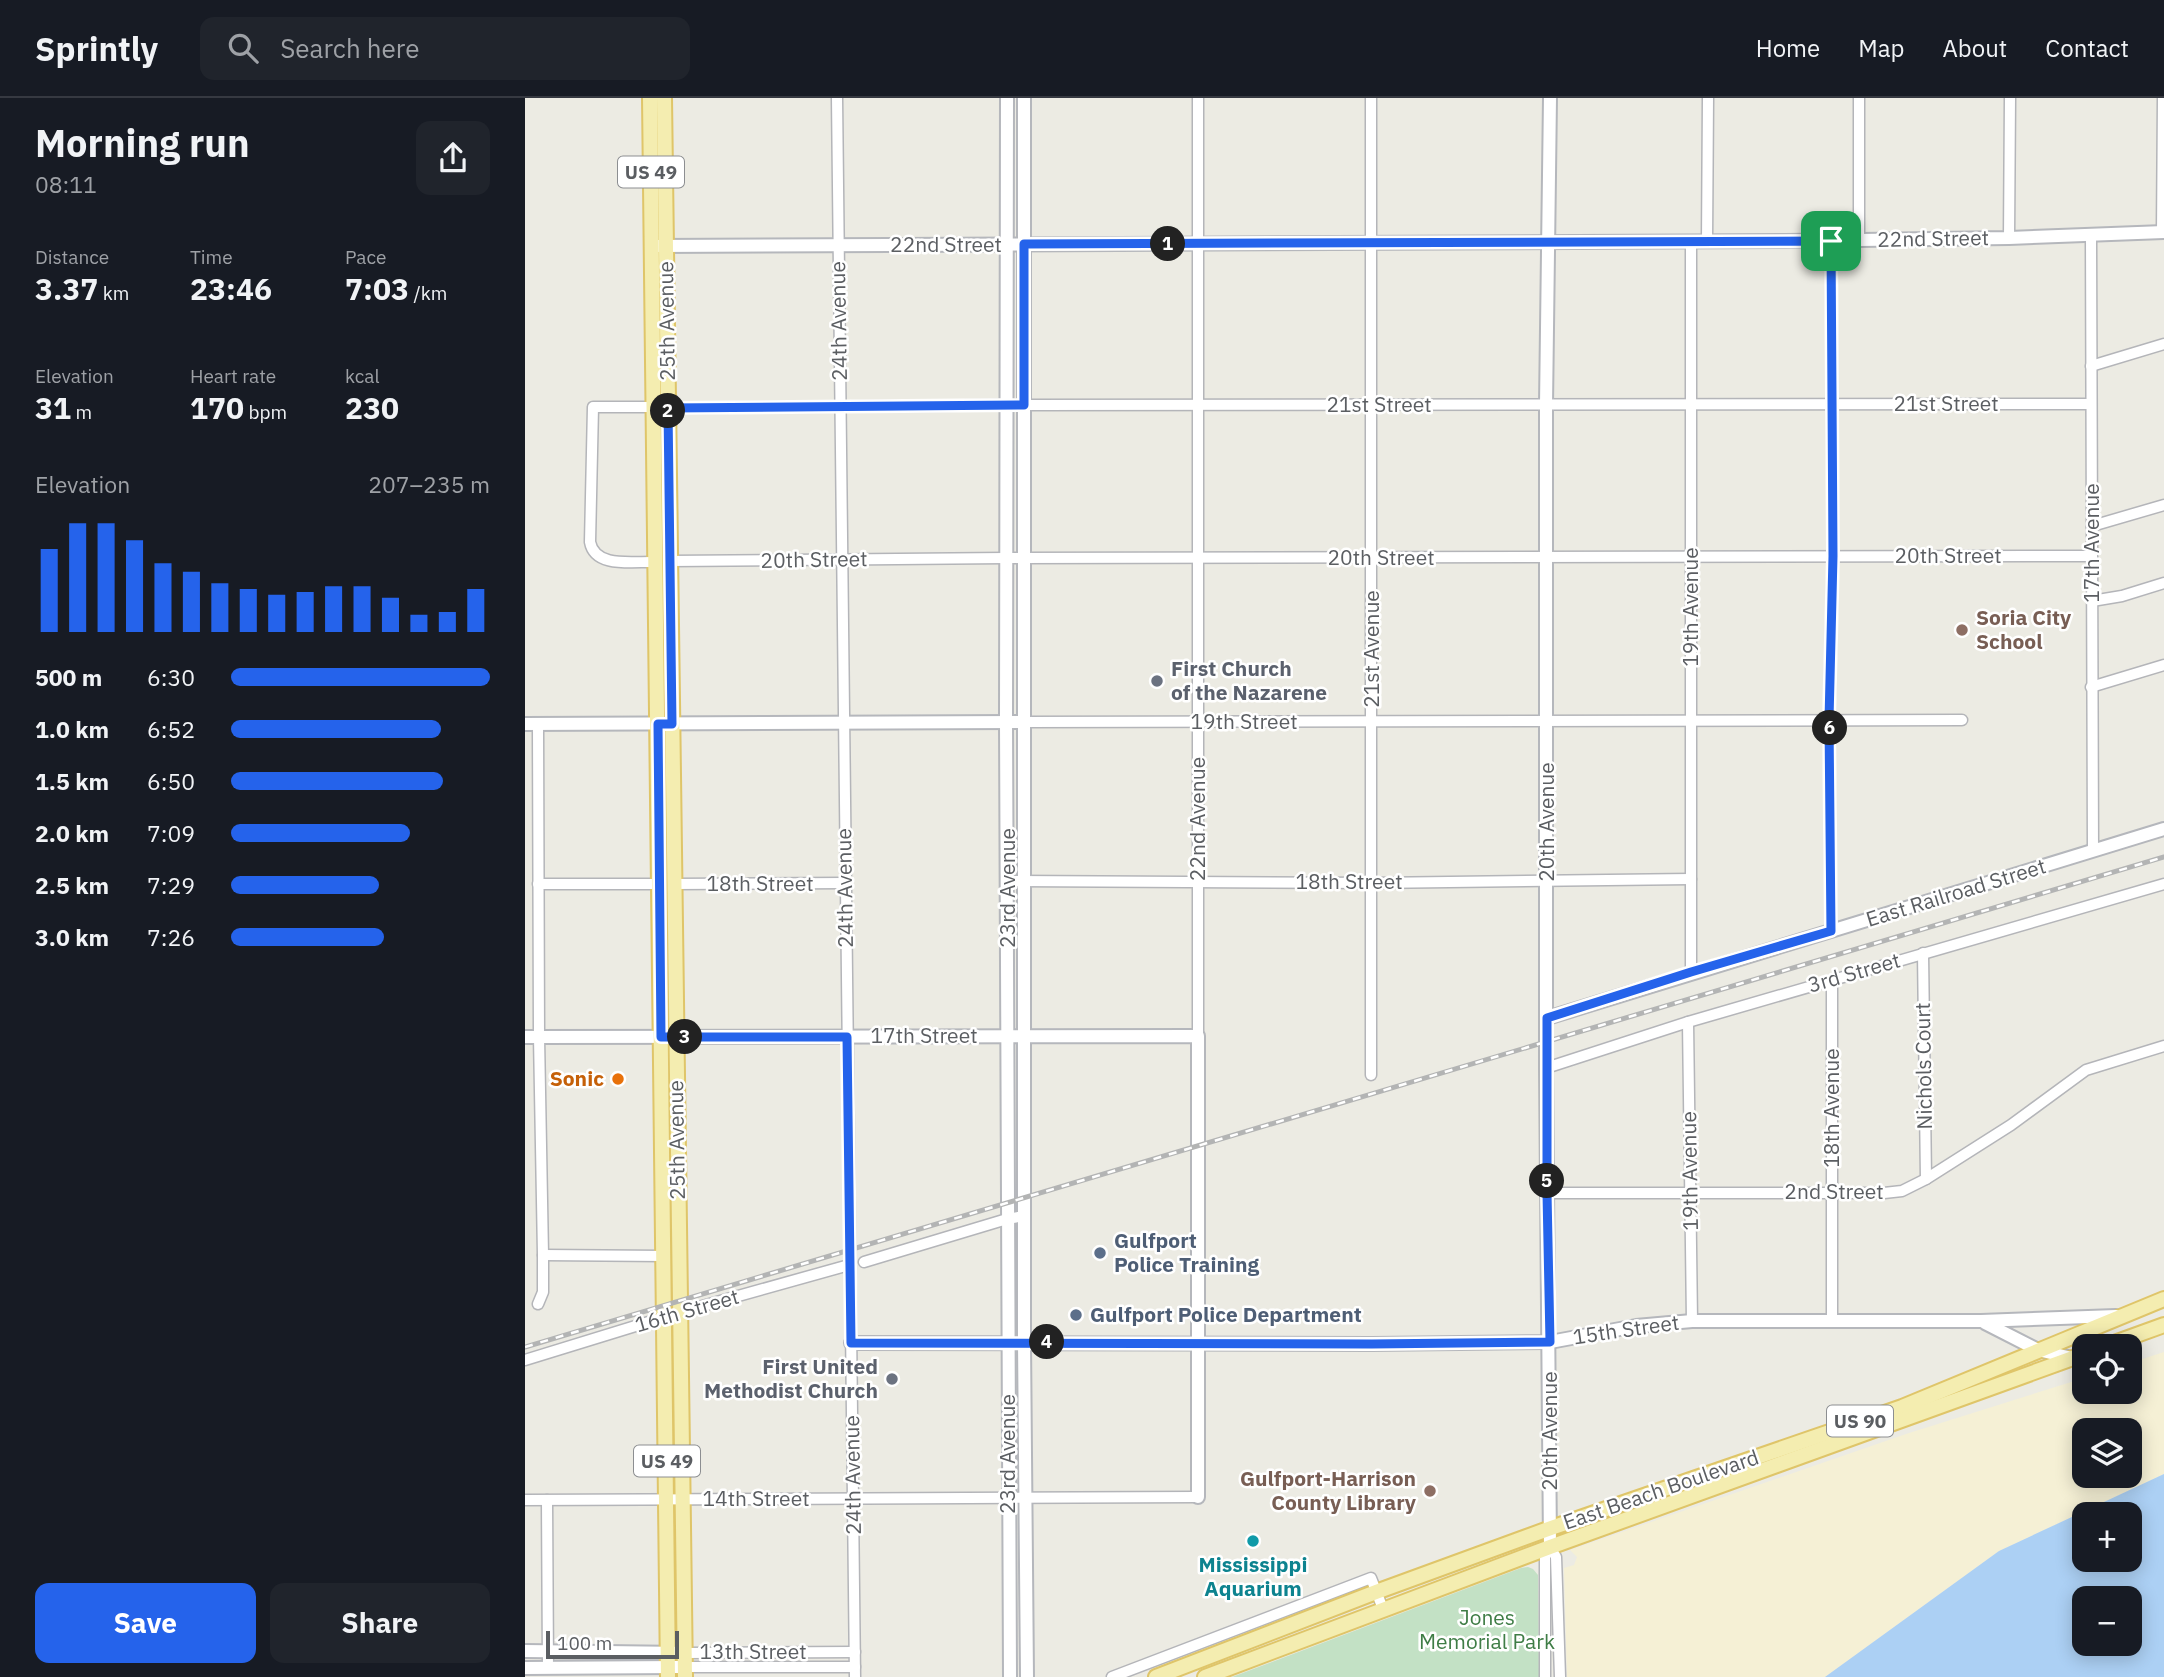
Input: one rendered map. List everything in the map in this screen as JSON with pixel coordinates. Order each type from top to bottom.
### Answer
[{"type":"main road","name":"25th Avenue","points":[[650,98],[659,246]]},
{"type":"main road","name":"25th Avenue","points":[[664,98],[659,246],[669,1037],[681,1312],[685,1666]]},
{"type":"main road","name":"25th Avenue","points":[[668,1665],[665,1256],[669,1037]]},
{"type":"main road","name":"East Beach Boulevard","points":[[1156,1677],[1551,1528],[1902,1407],[2164,1299]]},
{"type":"main road","points":[[2139,1334],[2164,1325]]},
{"type":"main road","name":"East Beach Boulevard","points":[[1205,1677],[1550,1547],[2072,1358]]},
{"type":"street","name":"24th Avenue","points":[[837,98],[855,1672]]},
{"type":"street","name":"23rd Avenue","points":[[1007,98],[1007,1343],[1010,1677]]},
{"type":"street","name":"23rd Avenue","points":[[1024,98],[1024,1342],[1027,1677]]},
{"type":"street","name":"22nd Avenue","points":[[1198,98],[1198,1497]]},
{"type":"street","name":"21st Avenue","points":[[1371,98],[1371,1075]]},
{"type":"street","name":"20th Avenue","points":[[1545,1677],[1545,1556],[1550,1547],[1551,1528],[1546,1068],[1546,405],[1550,98]]},
{"type":"street","points":[[1707,242],[1708,98]]},
{"type":"street","points":[[1859,98],[1859,241]]},
{"type":"street","points":[[2009,238],[2010,98]]},
{"type":"street","points":[[2163,98],[2163,232]]},
{"type":"street","name":"22nd Street","points":[[659,246],[1859,241],[2163,232]]},
{"type":"street","name":"17th Avenue","points":[[2091,236],[2093,851]]},
{"type":"street","points":[[1831,241],[1831,931]]},
{"type":"street","name":"19th Avenue","points":[[1691,242],[1691,972]]},
{"type":"street","points":[[2091,366],[2164,344]]},
{"type":"street","name":"21st Street","points":[[590,542],[593,407],[2091,404]]},
{"type":"street","points":[[2092,526],[2164,505]]},
{"type":"street","name":"20th Street","points":[[590,542],[596,556],[605,561],[663,562],[1006,558],[2091,556]]},
{"type":"street","points":[[2092,601],[2122,596],[2164,583]]},
{"type":"street","points":[[2091,687],[2164,665]]},
{"type":"street","name":"19th Street","points":[[531,724],[1962,720]]},
{"type":"street","points":[[531,724],[538,884],[543,1255],[543,1292],[538,1304]]},
{"type":"street","name":"East Railroad Street","points":[[1547,1018],[2164,829]]},
{"type":"street","name":"18th Street","points":[[1008,881],[1373,883],[1691,879]]},
{"type":"street","name":"18th Street","points":[[538,884],[845,883]]},
{"type":"street","name":"3rd Street","points":[[1546,1068],[1832,979],[2164,884]]},
{"type":"street","name":"Nichols Court","points":[[1923,953],[1926,1179]]},
{"type":"street","name":"18th Avenue","points":[[1832,979],[1832,1320]]},
{"type":"street","name":"19th Avenue","points":[[1688,1022],[1692,1321]]},
{"type":"street","name":"17th Street","points":[[525,1037],[1198,1036]]},
{"type":"street","name":"2nd Street","points":[[1547,1193],[1902,1191],[1926,1179],[2011,1125],[2086,1070],[2164,1046]]},
{"type":"street","points":[[864,1262],[1024,1216]]},
{"type":"street","points":[[543,1255],[665,1256]]},
{"type":"street","name":"16th Street","points":[[525,1360],[681,1312],[849,1265]]},
{"type":"street","name":"15th Street","points":[[851,1343],[1550,1342],[1636,1326],[1692,1321],[1981,1321],[2120,1316]]},
{"type":"street","name":"15th Street","points":[[1981,1321],[2038,1350],[2072,1355]]},
{"type":"street","points":[[1008,1439],[1026,1447]]},
{"type":"street","name":"14th Street","points":[[525,1500],[1198,1497]]},
{"type":"street","points":[[547,1500],[548,1668]]},
{"type":"street","name":"20th Avenue","points":[[1550,1547],[1556,1557],[1560,1677]]},
{"type":"street","points":[[1112,1677],[1371,1578],[1383,1609]]},
{"type":"street","name":"13th Street","points":[[525,1651],[548,1651],[668,1665],[855,1672]]},
{"type":"street","name":"13th Street","points":[[685,1666],[855,1651]]},
{"type":"street","name":"13th Street","points":[[525,1668],[668,1665]]},
{"type":"green space","name":"Jones Memorial Park","points":[[1528,1567],[1538,1575],[1539,1677],[1232,1677],[1521,1568]]},
{"type":"sand","points":[[2164,1352],[2164,1474],[2142,1484],[2142,1418],[2072,1418],[2072,1488],[2134,1488],[2104,1502],[2072,1502],[2072,1517],[1999,1551],[1825,1677],[1567,1677],[1564,1568],[1574,1565],[1577,1557],[1570,1550],[1906,1434],[2072,1382],[2072,1404],[2142,1404],[2142,1359]]},
{"type":"water","points":[[2164,1474],[2164,1677],[1825,1677],[1999,1551],[2072,1517],[2072,1572],[2142,1572],[2142,1502],[2104,1502],[2134,1488],[2142,1488],[2142,1484]]},
{"type":"railway","points":[[525,1347],[2164,857]]},
{"type":"place","name":"Soria City School","points":[[1962,630]]},
{"type":"place","name":"First Church of the Nazarene","points":[[1157,681]]},
{"type":"place","name":"Sonic","points":[[618,1079]]},
{"type":"place","name":"Gulfport Police Training","points":[[1100,1253]]},
{"type":"place","name":"Gulfport Police Department","points":[[1076,1315]]},
{"type":"place","name":"First United Methodist Church","points":[[892,1379]]},
{"type":"place","name":"Gulfport-Harrison County Library","points":[[1430,1491]]},
{"type":"place","name":"Mississippi Aquarium","points":[[1253,1541]]},
{"type":"route","points":[[1831,241],[1831,931],[1547,1018],[1550,1342],[851,1343],[847,1037],[661,1037],[658,724],[672,724],[668,408],[1024,405],[1024,244],[1831,241]]}]
